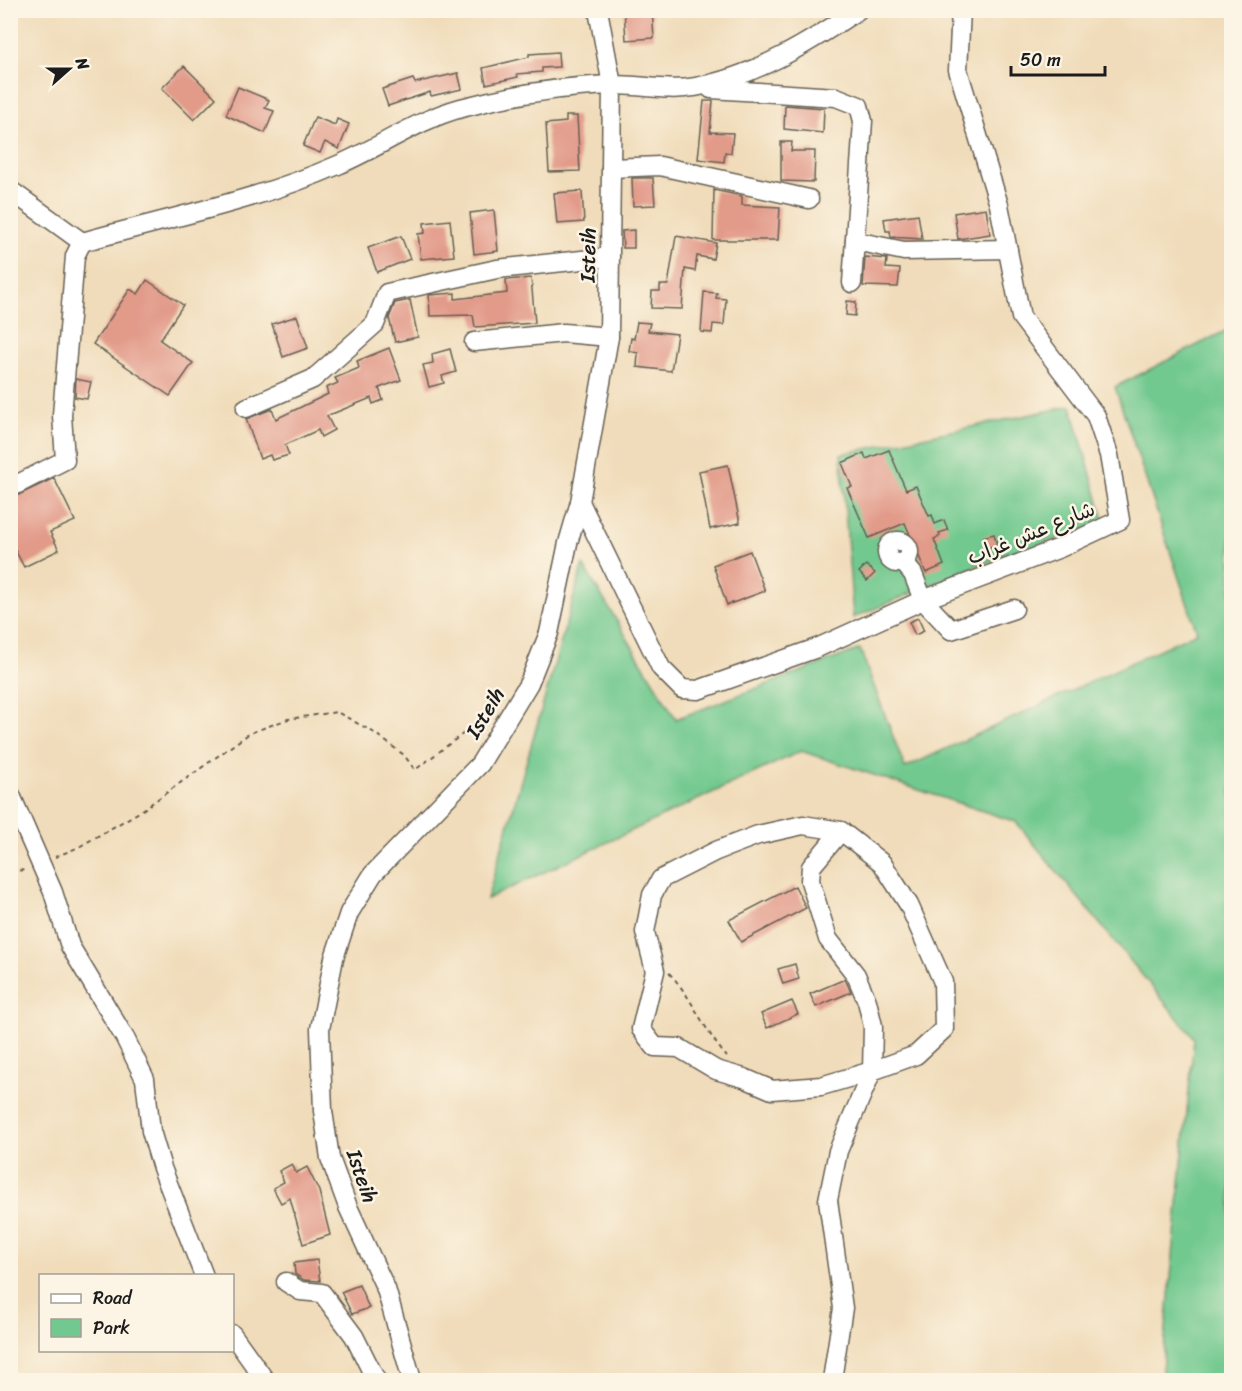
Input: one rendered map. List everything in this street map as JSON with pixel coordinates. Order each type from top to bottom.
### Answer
[{"type":"street","name":"Isteih","points":[[412,1380],[386,1289],[348,1207],[330,1158],[323,1111],[320,1029],[334,958],[349,913],[373,874],[480,764],[529,683],[549,633],[568,543],[580,502],[609,337],[612,85],[598,10]]},
{"type":"street","points":[[694,87],[726,80],[776,59],[822,35],[858,10]]},
{"type":"street","name":"شارع عش غراب","points":[[580,502],[661,668],[682,689],[698,690],[727,682],[817,648],[923,600],[1060,548],[1120,520],[1109,455],[1096,416],[1021,317],[999,205],[958,70],[961,10]]},
{"type":"street","points":[[10,488],[65,460],[62,415],[75,256],[82,242],[243,200],[339,165],[396,134],[459,109],[539,92],[612,85],[660,89],[694,87],[836,97],[860,106],[863,122],[852,283]]},
{"type":"street","points":[[611,168],[660,166],[809,199]]},
{"type":"street","points":[[10,190],[82,242]]},
{"type":"street","points":[[855,241],[904,251],[1008,249]]},
{"type":"street","points":[[246,408],[313,379],[375,324],[387,293],[497,269],[610,257]]},
{"type":"street","points":[[474,342],[564,333],[609,337]]},
{"type":"street","points":[[903,562],[914,574],[923,600],[951,630],[1014,609]]},
{"type":"street","points":[[10,793],[53,892],[70,946],[125,1038],[145,1079],[151,1131],[162,1168],[204,1274]]},
{"type":"street","points":[[803,825],[841,831],[882,863],[909,904],[943,982],[944,1029],[916,1055],[872,1071],[821,1086],[772,1090],[744,1078],[716,1070],[679,1048],[655,1047],[641,1029],[655,971],[645,932],[652,895],[661,879],[716,851],[758,835],[803,825]]},
{"type":"street","points":[[832,1380],[843,1308],[828,1200],[838,1151],[872,1071],[873,1026],[867,1001],[856,975],[828,939],[810,881],[811,867],[841,831]]},
{"type":"street","points":[[286,1282],[300,1291],[322,1293],[354,1336],[376,1380]]},
{"type":"street","points":[[234,1337],[265,1380]]},
{"type":"path","points":[[10,871],[42,868],[57,856],[79,847],[141,811],[250,733],[288,718],[337,712],[374,732],[404,755],[415,771],[501,705]]},
{"type":"path","points":[[668,971],[693,1005],[710,1037],[744,1078]]},
{"type":"green space","points":[[1231,328],[1231,1380],[1161,1380],[1194,1038],[1016,822],[801,751],[487,899],[583,565],[676,719],[860,649],[905,768],[1197,632],[1115,387]]},
{"type":"green space","points":[[1071,406],[1105,523],[981,564],[853,618],[841,454]]},
{"type":"building","points":[[624,10],[652,10],[654,38],[626,40]]},
{"type":"building","points":[[558,52],[559,67],[542,68],[542,72],[517,74],[518,77],[486,84],[483,68],[529,57],[529,54]]},
{"type":"building","points":[[184,66],[216,98],[194,120],[162,88]]},
{"type":"building","points":[[458,73],[462,89],[431,96],[430,92],[388,106],[382,89],[413,79],[415,83]]},
{"type":"building","points":[[238,87],[269,100],[265,108],[274,111],[265,133],[226,115]]},
{"type":"building","points":[[704,101],[713,101],[710,132],[733,133],[731,153],[725,152],[724,162],[698,159]]},
{"type":"building","points":[[785,105],[824,108],[823,133],[784,129]]},
{"type":"building","points":[[566,116],[577,116],[580,171],[549,172],[546,124],[566,122]]},
{"type":"building","points":[[315,117],[335,125],[337,119],[349,124],[339,149],[325,142],[320,153],[303,146]]},
{"type":"building","points":[[781,142],[792,142],[791,151],[815,151],[814,182],[781,181]]},
{"type":"building","points":[[632,178],[653,178],[655,205],[633,206]]},
{"type":"building","points":[[714,190],[742,196],[742,205],[780,207],[778,240],[713,240]]},
{"type":"building","points":[[582,191],[584,222],[557,224],[554,193]]},
{"type":"building","points":[[986,208],[990,234],[958,239],[954,213]]},
{"type":"building","points":[[494,210],[498,251],[474,254],[470,213]]},
{"type":"building","points":[[918,214],[922,239],[891,237],[890,231],[886,231],[884,219]]},
{"type":"building","points":[[450,220],[454,256],[421,259],[418,234],[425,233],[424,223]]},
{"type":"building","points":[[634,230],[634,248],[623,248],[622,231]]},
{"type":"building","points":[[401,236],[410,259],[377,272],[368,248]]},
{"type":"building","points":[[676,236],[716,243],[713,259],[697,256],[695,271],[685,269],[682,309],[651,308],[652,291],[660,291],[660,285],[668,285]]},
{"type":"building","points":[[865,257],[887,259],[886,268],[900,269],[898,287],[863,286]]},
{"type":"building","points":[[531,278],[535,323],[475,327],[473,315],[430,316],[429,295],[455,293],[455,299],[507,293],[506,280]]},
{"type":"building","points":[[147,280],[183,305],[160,340],[193,363],[170,396],[93,344],[130,289],[138,294]]},
{"type":"building","points":[[704,292],[717,293],[716,298],[726,299],[724,325],[713,324],[712,333],[701,332]]},
{"type":"building","points":[[410,300],[418,337],[395,342],[389,318],[395,303]]},
{"type":"building","points":[[847,301],[856,302],[855,316],[846,315]]},
{"type":"building","points":[[297,316],[308,348],[283,357],[272,324]]},
{"type":"building","points":[[637,322],[650,323],[648,331],[677,334],[671,371],[637,367],[638,353],[629,351]]},
{"type":"building","points":[[389,348],[401,380],[379,388],[383,400],[373,404],[371,398],[327,416],[334,430],[321,437],[318,430],[285,445],[289,455],[272,460],[270,455],[260,459],[246,419],[272,409],[276,419],[328,394],[326,388],[338,383],[335,378],[359,368],[357,361]]},
{"type":"building","points":[[450,349],[456,372],[442,376],[444,383],[429,387],[423,365],[433,363],[432,354]]},
{"type":"building","points":[[76,379],[91,382],[87,399],[75,397]]},
{"type":"building","points":[[889,450],[906,490],[916,486],[929,516],[932,515],[935,524],[944,520],[948,530],[939,533],[940,536],[934,539],[944,565],[926,573],[905,523],[869,538],[847,488],[852,487],[842,463],[864,453],[866,459]]},
{"type":"building","points":[[728,465],[740,523],[710,529],[699,471]]},
{"type":"building","points":[[54,478],[75,521],[50,532],[59,550],[24,567],[10,540],[10,499]]},
{"type":"building","points":[[994,534],[997,545],[987,548],[983,537]]},
{"type":"building","points":[[750,551],[765,591],[727,605],[713,565]]},
{"type":"building","points":[[866,565],[875,573],[867,581],[859,572]]},
{"type":"building","points":[[918,618],[924,631],[915,635],[909,622]]},
{"type":"building","points":[[795,886],[806,908],[741,942],[729,920]]},
{"type":"building","points":[[795,964],[799,979],[783,984],[778,969]]},
{"type":"building","points":[[845,979],[851,992],[816,1007],[810,994]]},
{"type":"building","points":[[792,1001],[798,1014],[767,1028],[761,1014]]},
{"type":"building","points":[[292,1164],[296,1173],[307,1167],[319,1191],[330,1235],[303,1244],[290,1198],[281,1203],[273,1188],[284,1182],[279,1171]]},
{"type":"building","points":[[317,1260],[320,1281],[304,1280],[295,1274],[294,1263]]},
{"type":"building","points":[[359,1285],[369,1308],[352,1314],[341,1292]]}]
